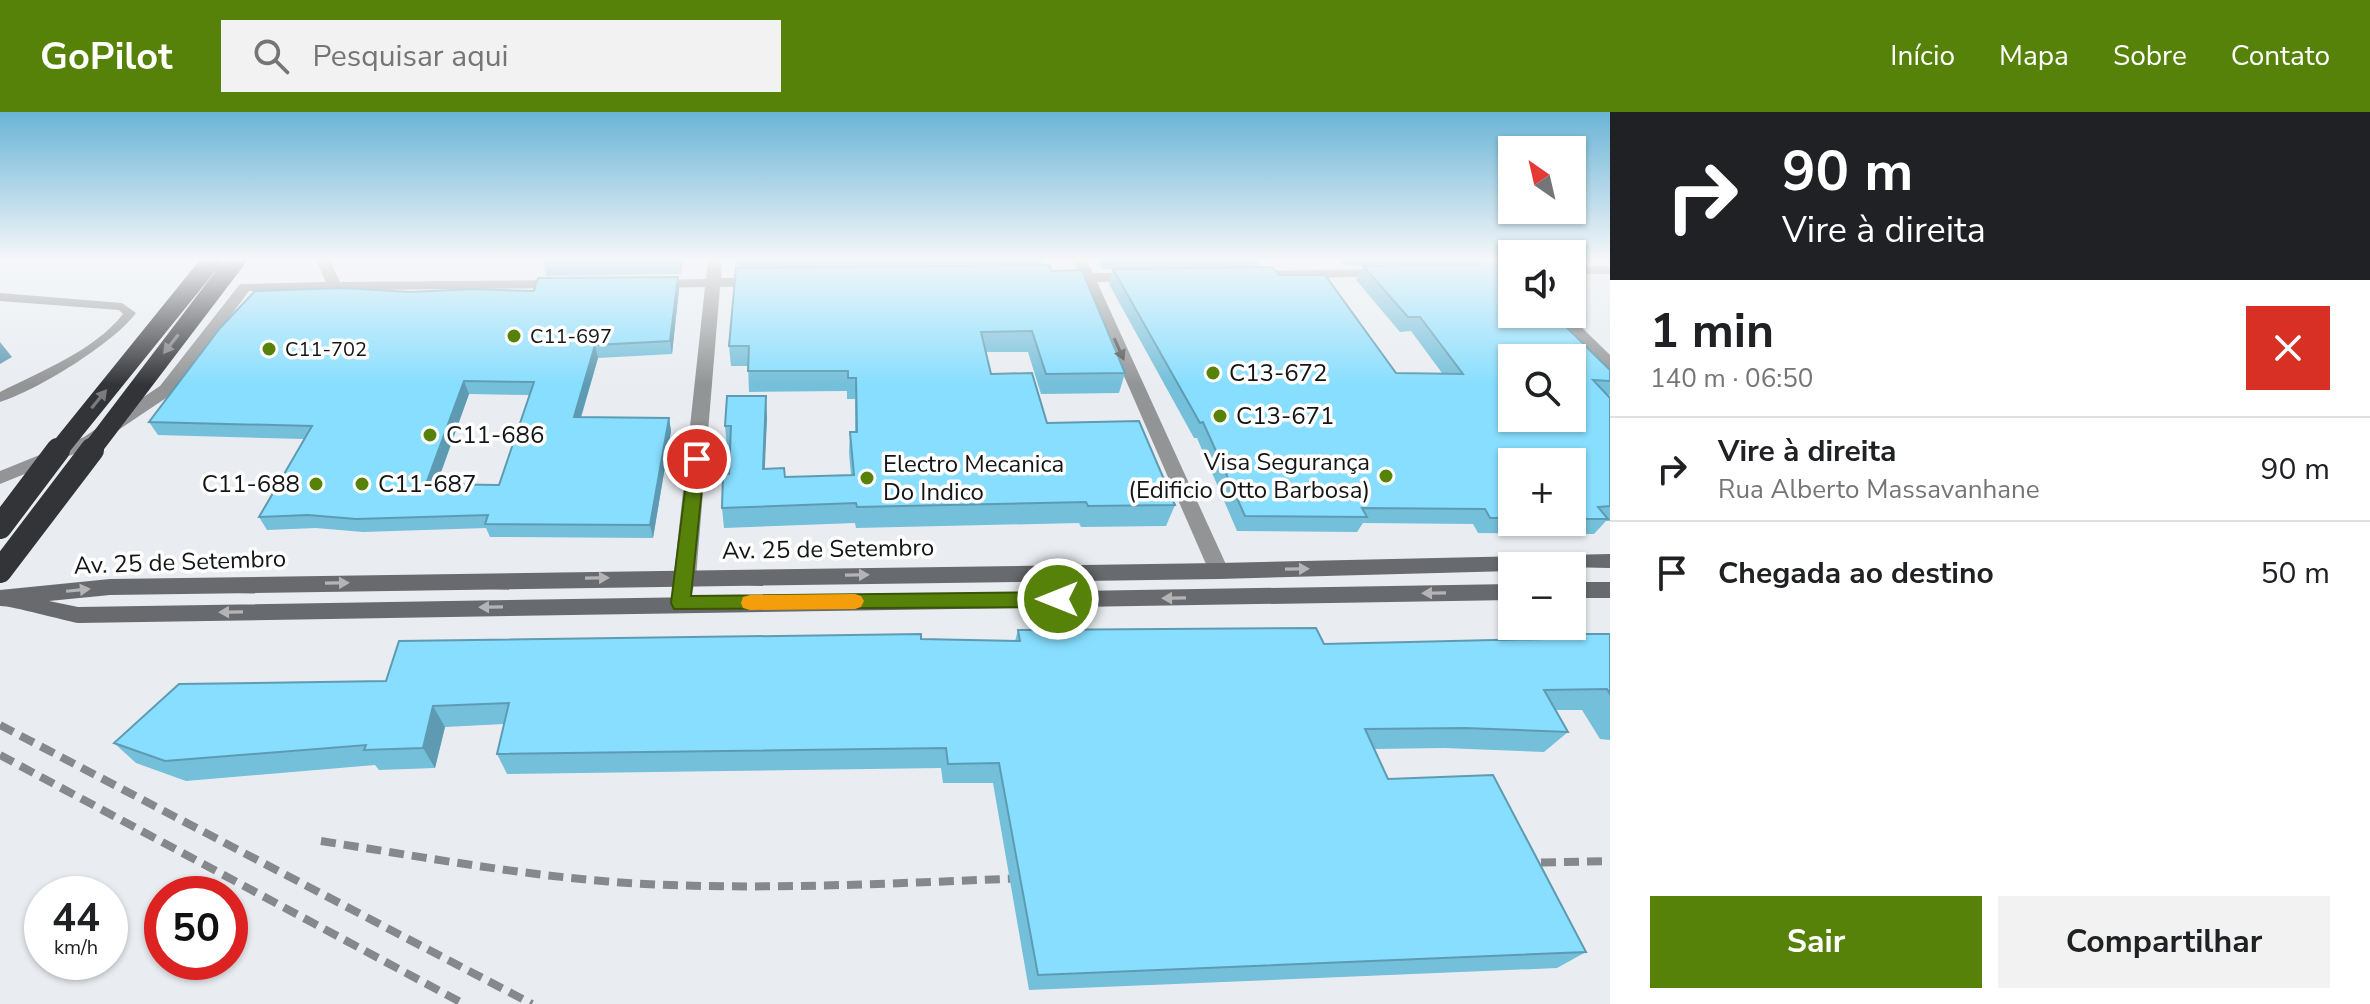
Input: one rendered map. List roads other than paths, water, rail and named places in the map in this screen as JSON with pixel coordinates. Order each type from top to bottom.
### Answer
[{"type":"highway","points":[[0,527],[26,490],[178,302]]},
{"type":"highway","points":[[0,571],[204,302]]},
{"type":"main road","name":"Av. 25 de Setembro","points":[[0,599],[110,587],[1219,571],[1610,561]]},
{"type":"main road","points":[[1586,590],[1610,590]]},
{"type":"main road","name":"Av. 25 de Setembro","points":[[0,599],[78,615],[1498,592]]},
{"type":"street","points":[[0,478],[90,441],[166,390],[234,302]]},
{"type":"street","points":[[681,603],[712,302]]},
{"type":"street","points":[[1099,302],[1219,571]]},
{"type":"street","points":[[1573,328],[1610,364]]},
{"type":"lane","points":[[0,398],[99,341],[125,321],[130,313],[122,307],[56,302]]},
{"type":"railway","points":[[0,725],[532,1004]]},
{"type":"railway","points":[[0,755],[464,1004]]},
{"type":"railway","points":[[321,841],[512,871],[628,883],[779,886],[1030,878]]},
{"type":"railway","points":[[1518,863],[1610,861]]},
{"type":"place","name":"C11-697","points":[[514,336]]},
{"type":"place","name":"C11-702","points":[[269,349]]},
{"type":"place","name":"C13-672","points":[[1213,373]]},
{"type":"place","name":"C13-671","points":[[1220,416]]},
{"type":"place","name":"C11-686","points":[[430,435]]},
{"type":"place","name":"Visa Segurança (Edificio Otto Barbosa)","points":[[1386,476]]},
{"type":"place","name":"Electro Mecanica Do Indico","points":[[867,478]]},
{"type":"place","name":"C11-688","points":[[316,484]]},
{"type":"place","name":"C11-687","points":[[362,484]]}]
